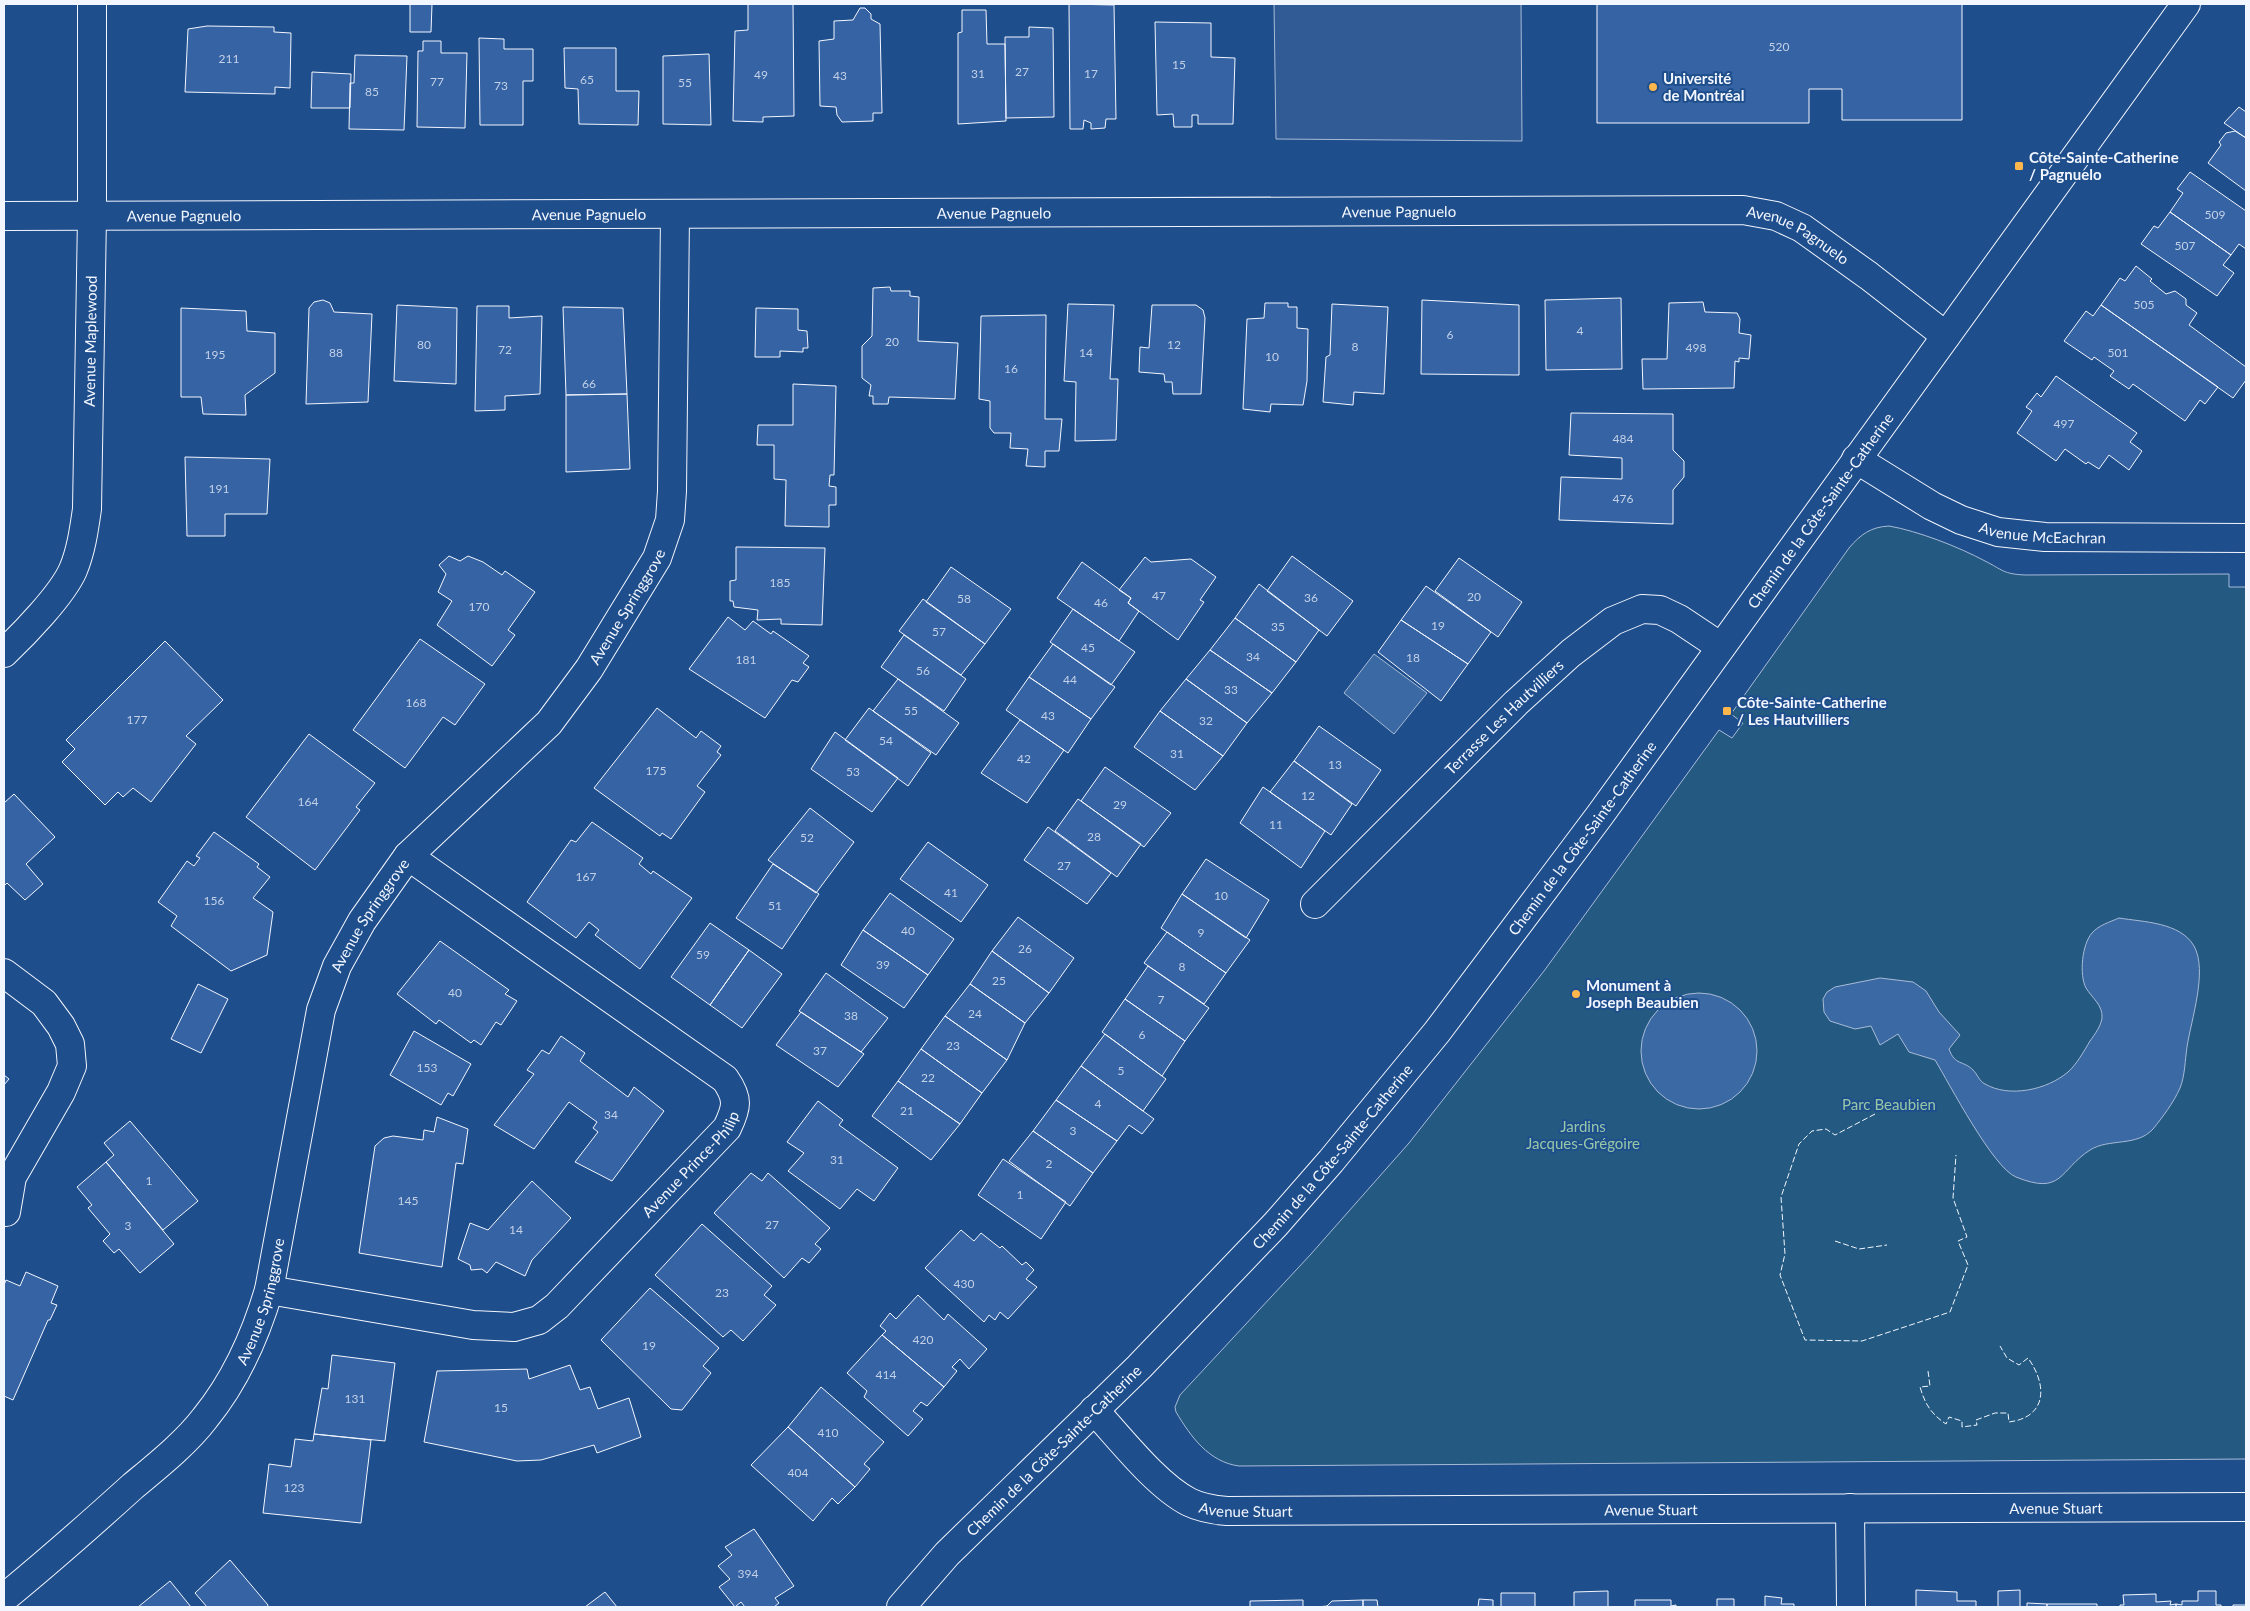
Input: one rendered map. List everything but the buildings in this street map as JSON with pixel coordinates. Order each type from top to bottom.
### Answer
[{"type":"street","name":"Avenue Maplewood","points":[[4,653],[22,636],[72,571],[84,535],[87,509],[92,216],[92,4]]},
{"type":"street","name":"Chemin de la Côte-Sainte-Catherine","points":[[900,1607],[947,1554],[1193,1312],[1275,1224],[1384,1099],[1443,1025],[1544,891],[2186,4]]},
{"type":"street","name":"Avenue Pagnuelo","points":[[4,216],[1744,210],[1776,216],[1802,228],[1870,276],[1946,336]]},
{"type":"street","name":"Avenue Springgrove","points":[[4,1598],[53,1558],[160,1463],[205,1419],[243,1362],[260,1320],[269,1290],[322,1010],[337,966],[362,920],[408,856],[549,723],[589,669],[657,558],[670,520],[672,490],[675,215]]},
{"type":"street","name":"Avenue McEachran","points":[[1856,459],[1932,506],[1961,520],[1998,532],[2045,537],[2246,538]]},
{"type":"street","name":"Terrasse Les Hautvilliers","points":[[1315,904],[1516,703],[1571,653],[1614,621],[1642,609],[1660,610],[1679,619],[1721,647]]},
{"type":"street","name":"Avenue Prince-Philip","points":[[269,1290],[474,1325],[514,1327],[540,1320],[557,1306],[727,1128],[736,1109],[734,1092],[725,1079],[408,856]]},
{"type":"street","points":[[4,974],[44,1003],[50,1010],[70,1044],[72,1066],[61,1092],[12,1177],[6,1212]]},
{"type":"street","name":"Avenue Stuart","points":[[1094,1410],[1169,1488],[1190,1502],[1215,1510],[1394,1511],[2246,1507]]},
{"type":"street","points":[[1850,1508],[1851,1607]]},
{"type":"green space","name":"Parc Beaubien","points":[[1889,526],[1951,545],[2012,574],[2229,574],[2229,587],[2246,587],[2246,1459],[1239,1466],[1228,1464],[1210,1454],[1195,1439],[1176,1412],[1175,1407],[1180,1395],[1311,1254],[1409,1143],[1544,971],[1719,730],[1732,738],[1743,723],[1731,714],[1849,548],[1867,532]]},
{"type":"shaded area","points":[[1274,4],[1521,4],[1522,141],[1276,139]]},
{"type":"shaded area","points":[[1374,654],[1427,693],[1394,734],[1344,693]]},
{"type":"shaded area","points":[[2119,918],[2160,924],[2180,932],[2194,946],[2198,956],[2199,982],[2183,1078],[2180,1088],[2164,1115],[2146,1135],[2131,1140],[2098,1146],[2090,1150],[2052,1182],[2043,1184],[2031,1182],[2016,1177],[2006,1170],[1984,1142],[1935,1060],[1909,1052],[1898,1034],[1880,1045],[1871,1026],[1855,1029],[1830,1021],[1824,1012],[1823,999],[1827,992],[1835,987],[1880,978],[1913,982],[1926,991],[1939,1012],[1960,1035],[1949,1049],[1951,1054],[1973,1070],[1983,1083],[2005,1091],[2028,1090],[2039,1087],[2059,1078],[2071,1069],[2099,1027],[2102,1018],[2101,1009],[2086,988],[2084,982],[2082,968],[2084,952],[2089,938],[2095,930]]},
{"type":"shaded area","points":[[1699,993],[1721,998],[1740,1010],[1752,1029],[1757,1051],[1752,1073],[1740,1092],[1721,1104],[1699,1109],[1677,1104],[1658,1092],[1646,1073],[1641,1051],[1646,1029],[1658,1010],[1677,998]]},
{"type":"fence","points":[[1875,1114],[1835,1135],[1826,1129],[1812,1131],[1799,1144],[1781,1197],[1785,1254],[1780,1275],[1805,1340],[1862,1341],[1950,1312],[1968,1265],[1958,1241],[1967,1237],[1953,1198],[1956,1155]]},
{"type":"fence","points":[[1835,1241],[1859,1249],[1887,1245]]},
{"type":"fence","points":[[1928,1371],[1930,1386],[1920,1387],[1922,1393],[1926,1404],[1932,1412],[1946,1424],[1949,1417],[1962,1421],[1962,1427],[1977,1425],[1976,1420],[1995,1413],[2008,1413],[2009,1422],[2022,1419],[2031,1414],[2037,1406],[2041,1388],[2039,1378],[2028,1358],[2019,1365],[2007,1358],[2000,1346]]},
{"type":"place","name":"Université de Montréal","points":[[1653,87]]},
{"type":"place","name":"Côte-Sainte-Catherine / Pagnuelo","points":[[2019,166]]},
{"type":"place","name":"Côte-Sainte-Catherine / Les Hautvilliers","points":[[1727,711]]},
{"type":"place","name":"Monument à Joseph Beaubien","points":[[1576,994]]},
{"type":"park label","name":"Jardins Jacques-Grégoire","points":[[1583,1134]]}]
